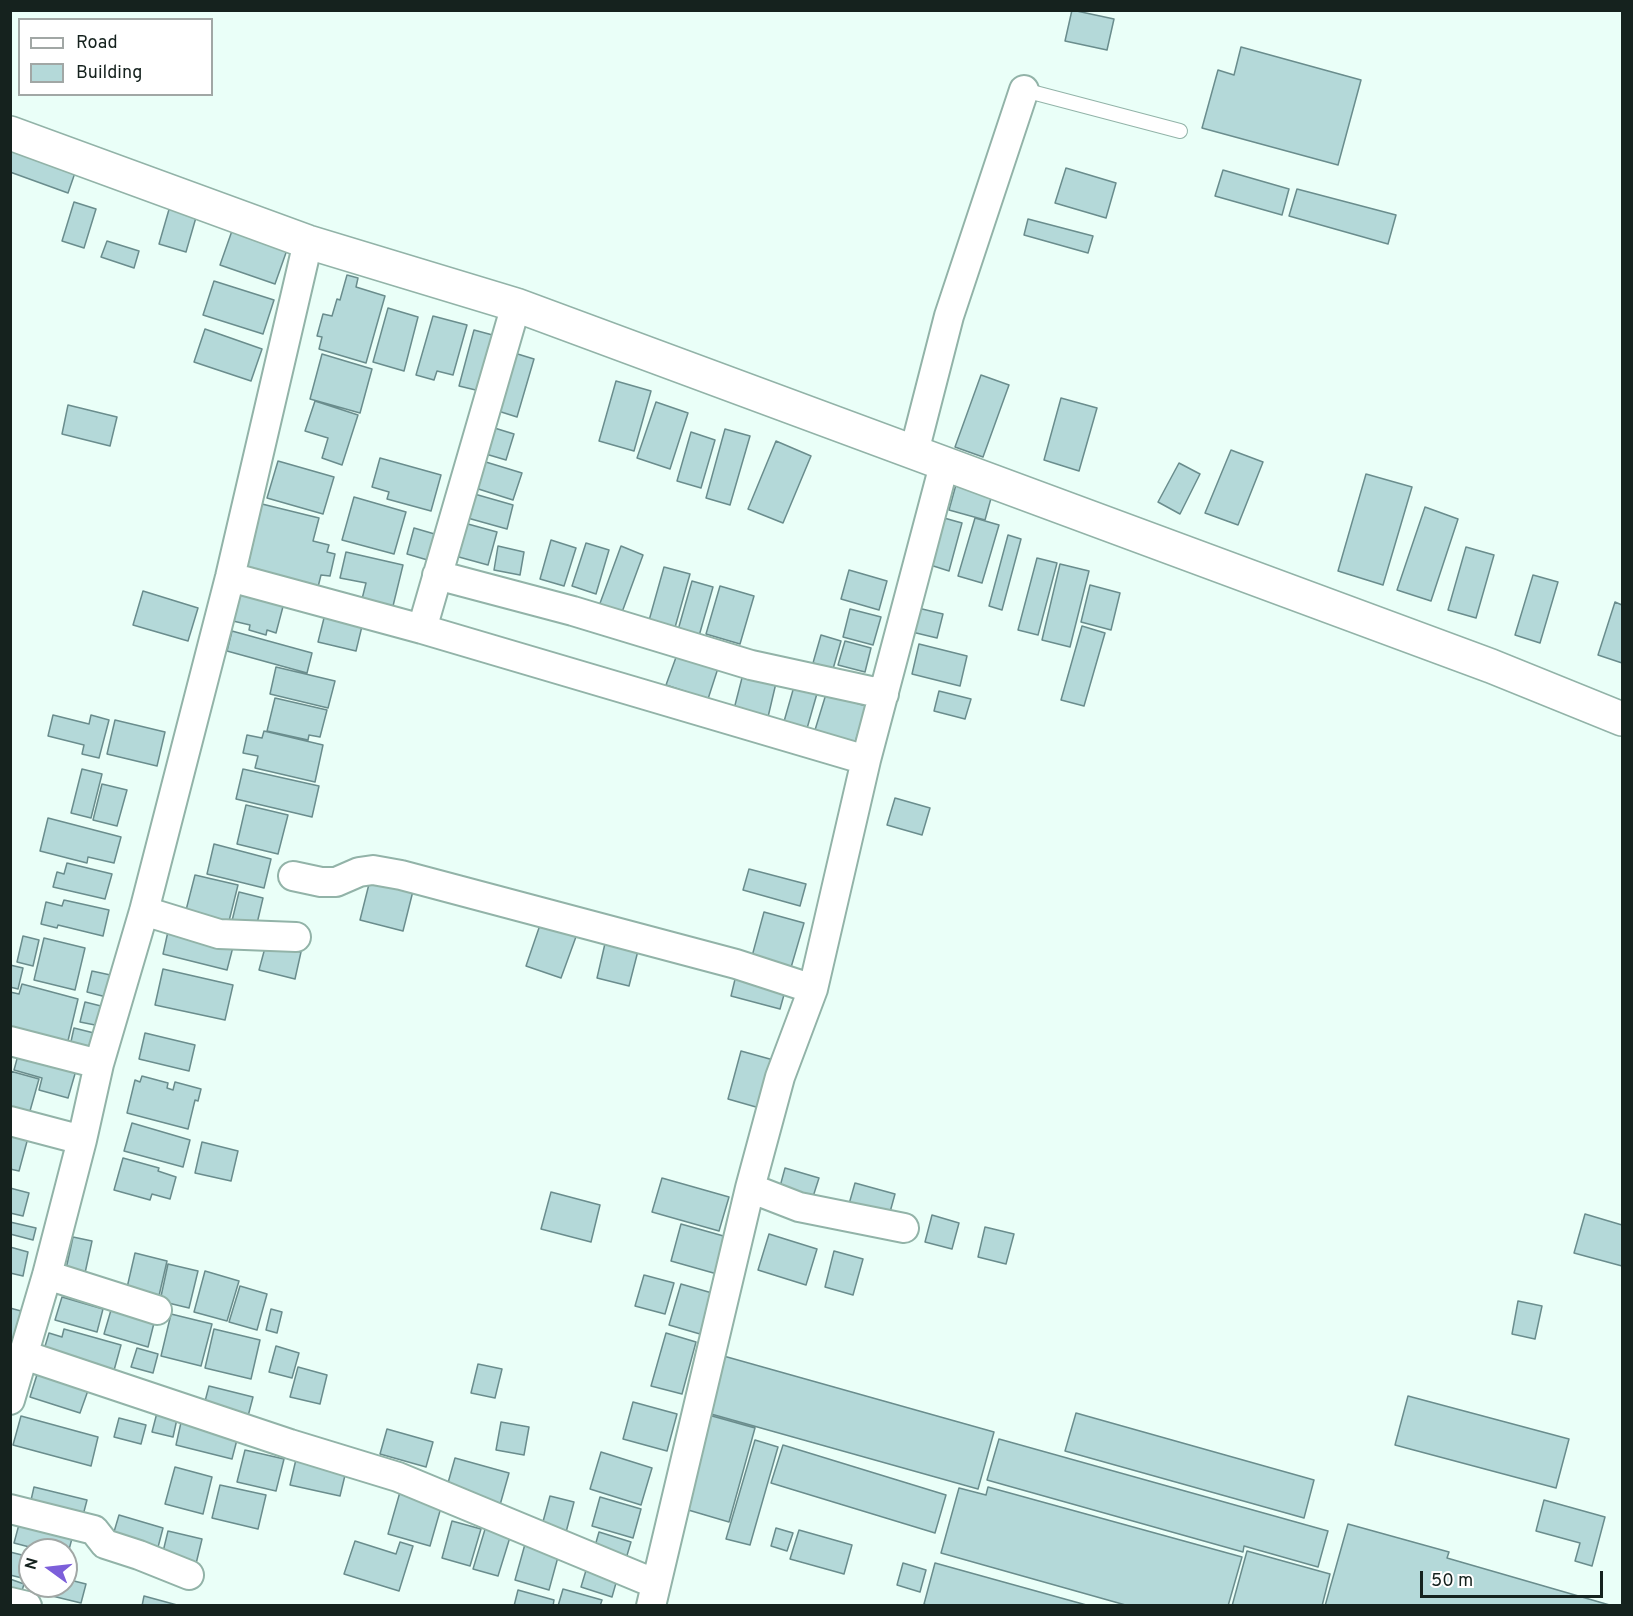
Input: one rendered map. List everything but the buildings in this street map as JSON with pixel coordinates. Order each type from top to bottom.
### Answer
[{"type":"street","points":[[914,452],[949,316],[1024,90]]},
{"type":"street","points":[[10,133],[308,242],[516,305],[1491,666],[1623,719]]},
{"type":"street","points":[[10,1401],[47,1275],[99,1064],[144,911],[230,577],[308,242]]},
{"type":"street","points":[[422,629],[516,305]]},
{"type":"street","points":[[24,1355],[290,1444],[399,1477],[444,1495],[653,1594],[750,1188],[780,1077],[813,989],[866,760],[944,465]]},
{"type":"street","points":[[437,575],[573,611],[751,665],[884,694]]},
{"type":"street","points":[[230,577],[422,629],[866,760]]},
{"type":"street","points":[[293,876],[321,882],[336,882],[359,872],[373,870],[401,875],[736,964],[813,989]]},
{"type":"street","points":[[144,911],[219,934],[296,937]]},
{"type":"street","points":[[10,1041],[99,1064]]},
{"type":"street","points":[[10,1121],[82,1140]]},
{"type":"street","points":[[750,1188],[799,1207],[904,1228]]},
{"type":"street","points":[[47,1275],[157,1310]]},
{"type":"street","points":[[10,1509],[94,1530],[105,1544],[189,1575]]},
{"type":"street","points":[[10,1602],[27,1605]]},
{"type":"lane","points":[[1024,90],[1180,131]]}]
